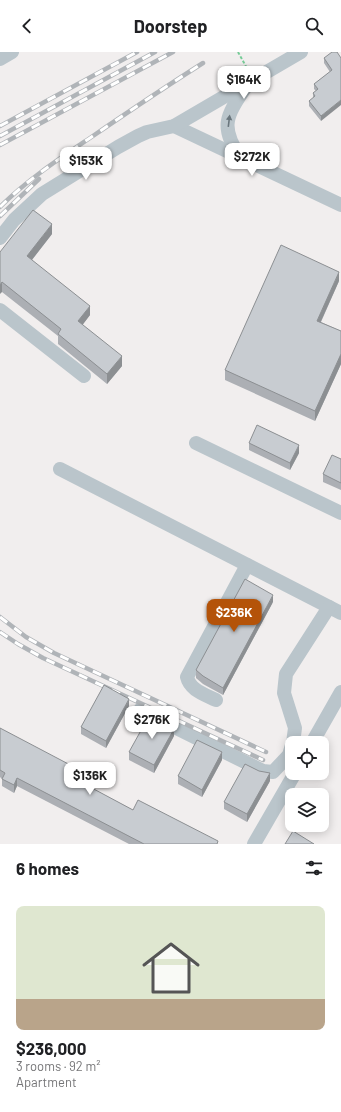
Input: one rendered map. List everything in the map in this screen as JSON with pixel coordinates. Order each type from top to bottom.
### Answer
[{"type":"street","points":[[0,59],[12,52]]},
{"type":"street","points":[[0,238],[14,220],[28,206],[55,185],[138,136],[147,132],[174,126],[301,52]]},
{"type":"street","points":[[240,157],[229,136],[228,125],[230,111],[249,83]]},
{"type":"street","points":[[174,126],[341,205]]},
{"type":"street","points":[[0,310],[84,376]]},
{"type":"street","points":[[196,443],[341,513]]},
{"type":"street","points":[[60,469],[335,610],[286,674],[284,693],[295,728],[294,736]]},
{"type":"street","points":[[216,700],[192,687],[188,683],[187,677],[247,565]]},
{"type":"street","points":[[316,736],[341,692]]},
{"type":"street","points":[[140,710],[263,771],[274,772],[285,760]]},
{"type":"street","points":[[254,844],[291,780]]},
{"type":"path","points":[[238,52],[243,62]]},
{"type":"building","points":[[332,52],[337,52],[341,58],[341,100],[321,116],[309,101],[315,96],[313,93],[318,89],[314,84],[332,70],[324,58]]},
{"type":"building","points":[[33,210],[52,224],[27,256],[90,306],[78,321],[122,356],[107,374],[58,334],[61,329],[2,282],[0,285],[0,252]]},
{"type":"building","points":[[281,245],[339,272],[317,321],[341,331],[341,354],[315,411],[225,370]]},
{"type":"building","points":[[257,425],[299,445],[290,463],[249,443]]},
{"type":"building","points":[[332,455],[341,459],[341,483],[323,474]]},
{"type":"building","points":[[245,579],[273,595],[223,688],[196,670]]},
{"type":"building","points":[[104,685],[129,699],[106,741],[81,727]]},
{"type":"building","points":[[149,716],[174,729],[154,765],[129,752]]},
{"type":"building","points":[[0,728],[95,778],[90,787],[133,810],[138,800],[218,841],[217,844],[144,844],[17,778],[14,785],[2,779],[5,773],[0,770]]},
{"type":"building","points":[[197,740],[222,752],[202,790],[178,776]]},
{"type":"building","points":[[245,764],[259,771],[270,773],[247,814],[224,802]]},
{"type":"building","points":[[292,832],[295,832],[314,844],[285,844]]},
{"type":"railway","points":[[0,126],[137,52]]},
{"type":"railway","points":[[0,136],[155,52]]},
{"type":"railway","points":[[0,145],[173,52]]},
{"type":"railway","points":[[0,207],[10,197],[55,162],[203,63]]},
{"type":"railway","points":[[0,216],[39,179]]},
{"type":"railway","points":[[0,617],[26,637],[54,653],[266,752]]},
{"type":"railway","points":[[0,632],[43,658],[263,760]]}]
